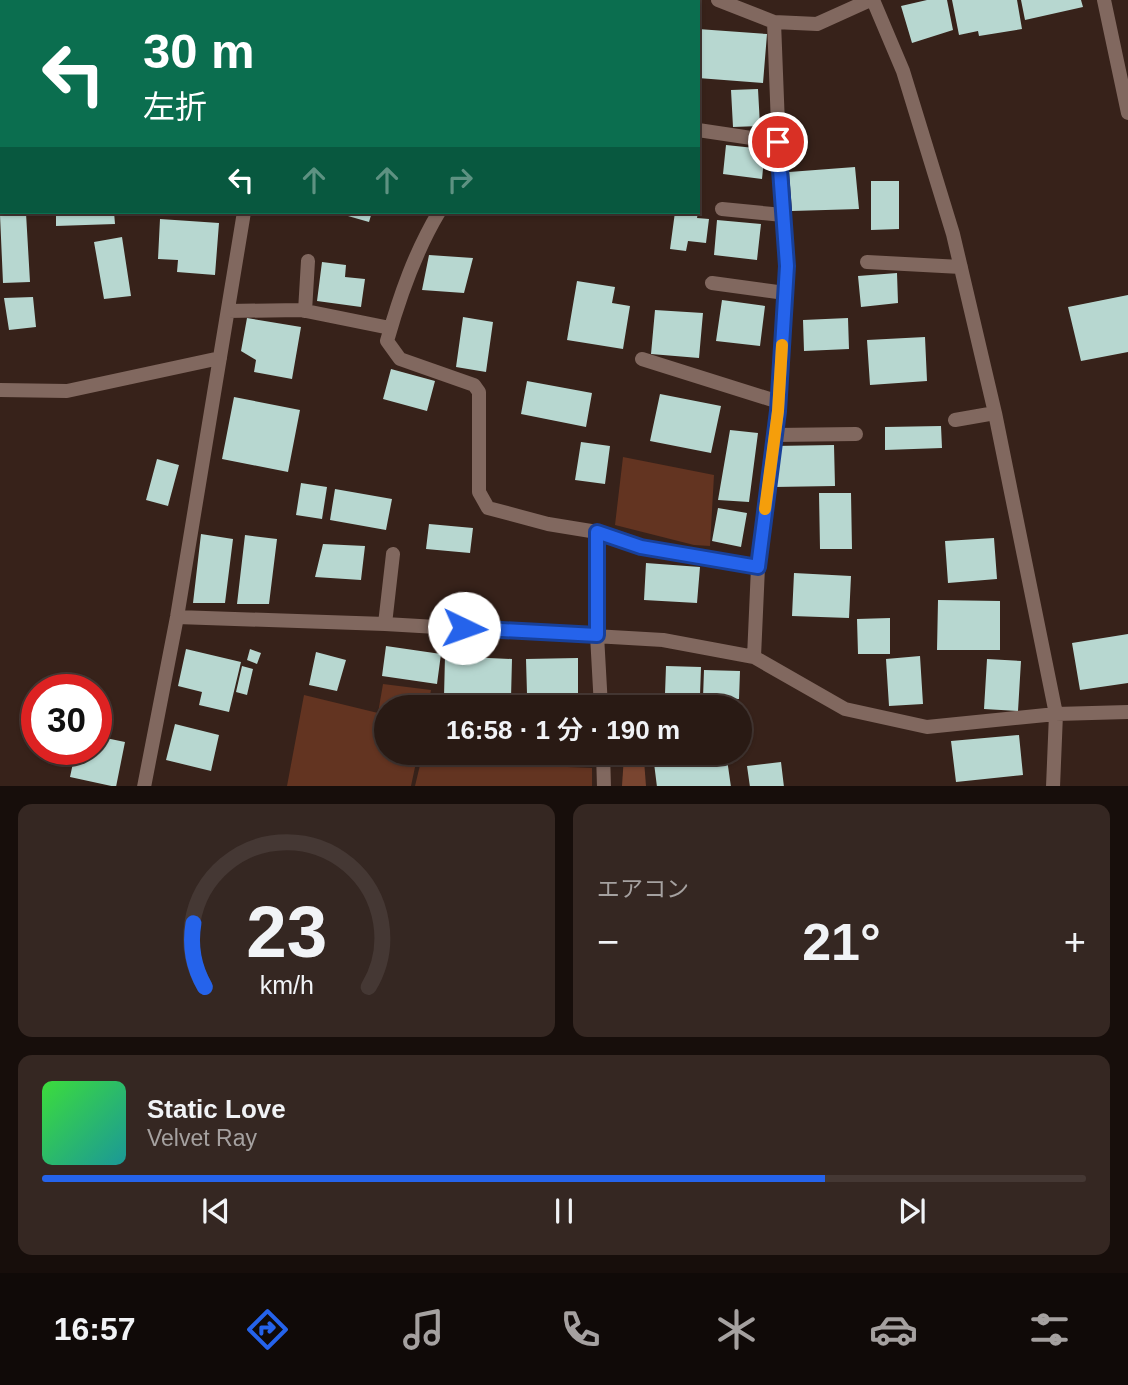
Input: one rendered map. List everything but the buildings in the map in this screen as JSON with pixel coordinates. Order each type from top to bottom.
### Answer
[{"type":"street","points":[[718,0],[774,22],[817,24],[872,0],[903,71],[953,234],[995,413],[1056,714],[1053,786]]},
{"type":"street","points":[[1104,0],[1128,113]]},
{"type":"street","points":[[754,657],[758,567],[779,402],[787,266],[778,142],[774,22]]},
{"type":"street","points":[[700,130],[778,142]]},
{"type":"street","points":[[722,209],[783,215]]},
{"type":"street","points":[[144,786],[177,617],[244,214]]},
{"type":"street","points":[[438,214],[420,244],[387,341],[400,359],[474,385],[479,392],[479,492],[488,508],[548,524],[597,532],[641,547],[758,567]]},
{"type":"street","points":[[305,311],[308,261]]},
{"type":"street","points":[[867,262],[961,267]]},
{"type":"street","points":[[712,283],[785,293]]},
{"type":"street","points":[[228,311],[305,311],[390,328]]},
{"type":"street","points":[[0,390],[67,391],[220,358]]},
{"type":"street","points":[[642,359],[779,402]]},
{"type":"street","points":[[955,420],[995,413]]},
{"type":"street","points":[[775,435],[856,434]]},
{"type":"street","points":[[597,532],[597,635],[600,695]]},
{"type":"street","points":[[385,624],[393,554]]},
{"type":"street","points":[[177,617],[385,624],[663,640],[754,657],[845,709],[927,727],[1056,714],[1128,712]]},
{"type":"street","points":[[603,765],[604,786]]},
{"type":"shaded area","points":[[623,457],[714,475],[710,546],[694,545],[615,525]]},
{"type":"shaded area","points":[[383,684],[431,690],[430,695],[381,695]]},
{"type":"shaded area","points":[[304,695],[374,712],[374,765],[415,765],[411,786],[287,786]]},
{"type":"shaded area","points":[[420,765],[592,768],[592,786],[415,786]]},
{"type":"shaded area","points":[[623,765],[644,765],[646,786],[622,786]]},
{"type":"slow traffic","points":[[765,509],[778,411],[782,345]]},
{"type":"route","points":[[464,628],[597,635],[597,532],[641,547],[758,567],[778,411],[787,266],[778,142]]}]
